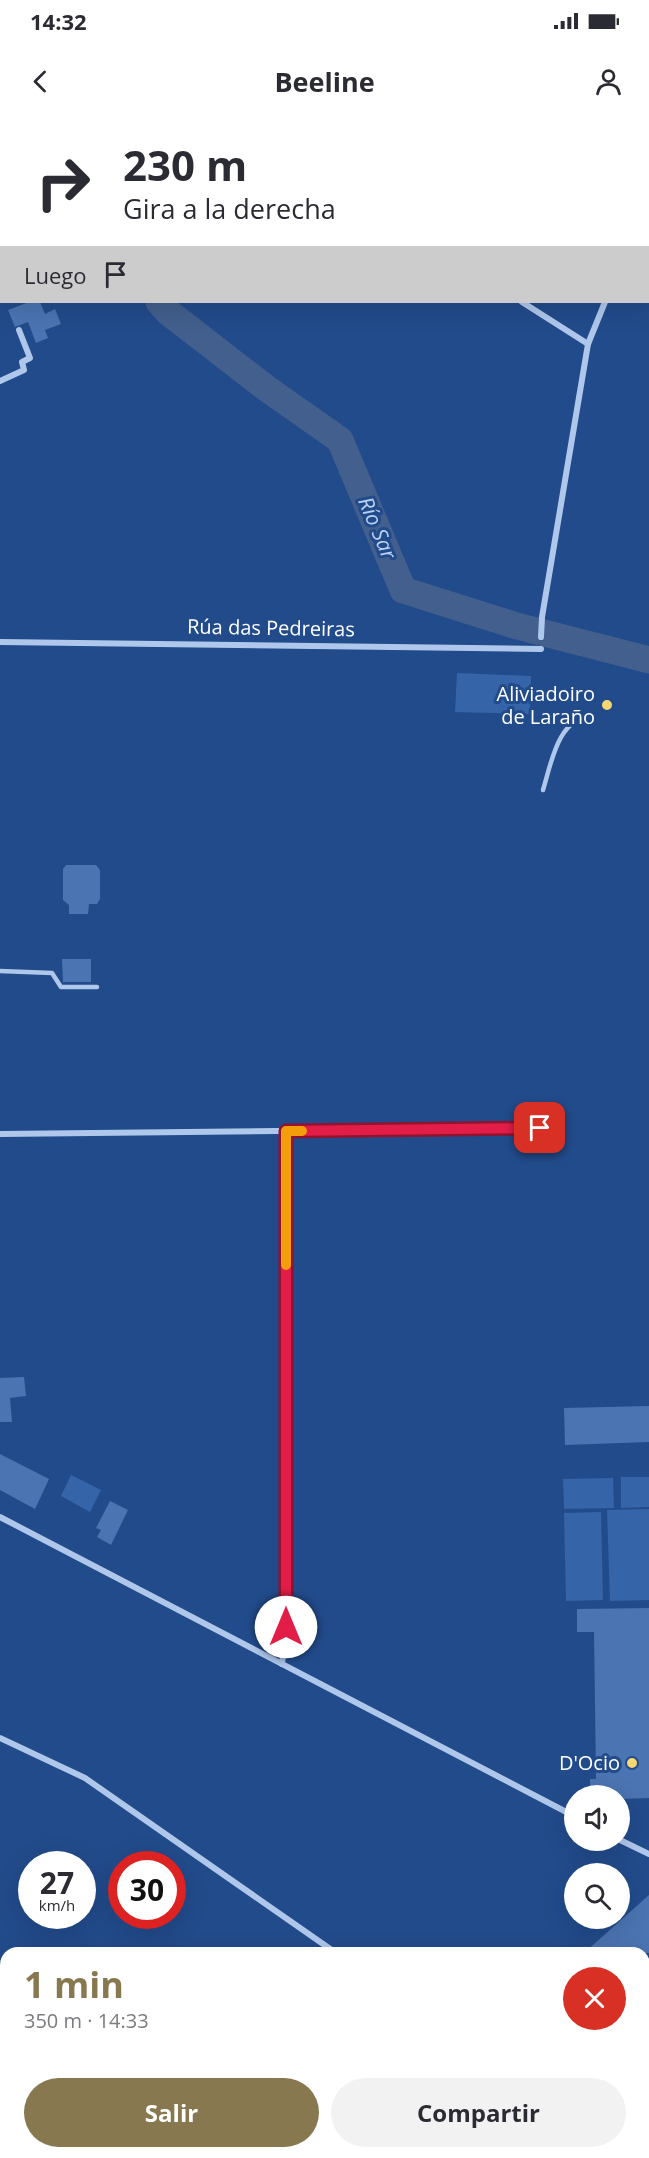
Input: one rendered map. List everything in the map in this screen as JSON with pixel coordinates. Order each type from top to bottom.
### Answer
[{"type":"street","points":[[524,303],[588,344]]},
{"type":"street","points":[[541,637],[542,617],[588,344],[605,303]]},
{"type":"street","points":[[0,381],[24,370],[22,362],[30,358],[19,330]]},
{"type":"street","name":"Rúa das Pedreiras","points":[[0,642],[541,649]]},
{"type":"street","points":[[0,1134],[540,1128]]},
{"type":"street","points":[[282,1664],[286,1627],[286,1131]]},
{"type":"street","points":[[0,1517],[564,1811]]},
{"type":"street","points":[[0,1738],[85,1778],[327,1947]]},
{"type":"street","points":[[630,1845],[649,1854]]},
{"type":"lane","points":[[543,789],[555,751],[564,732],[579,718],[592,715]]},
{"type":"lane","points":[[0,972],[52,973],[61,987],[97,987]]},
{"type":"shaded area","points":[[457,673],[531,676],[530,714],[455,712]]},
{"type":"shaded area","points":[[71,1475],[101,1490],[90,1512],[61,1496]]},
{"type":"shaded area","points":[[621,1477],[649,1477],[649,1507],[621,1508]]},
{"type":"shaded area","points":[[613,1478],[614,1508],[564,1509],[563,1479]]},
{"type":"shaded area","points":[[649,1509],[649,1600],[610,1601],[607,1510]]},
{"type":"shaded area","points":[[601,1512],[603,1600],[566,1601],[564,1513]]},
{"type":"building","points":[[26,303],[40,303],[45,314],[55,309],[61,324],[45,330],[48,338],[36,343],[28,322],[15,327],[8,310]]},
{"type":"building","points":[[66,865],[96,865],[100,870],[100,899],[97,904],[89,904],[88,914],[69,914],[69,905],[63,900],[63,869]]},
{"type":"building","points":[[62,959],[91,959],[91,982],[63,982]]},
{"type":"building","points":[[24,1377],[26,1396],[10,1398],[12,1422],[0,1422],[0,1378]]},
{"type":"building","points":[[649,1406],[649,1442],[565,1445],[564,1408]]},
{"type":"building","points":[[0,1454],[49,1479],[35,1509],[0,1490]]},
{"type":"building","points":[[110,1501],[128,1510],[111,1545],[97,1537],[101,1530],[96,1528]]},
{"type":"building","points":[[649,1608],[649,1798],[630,1799],[630,1785],[590,1785],[590,1779],[596,1779],[594,1632],[577,1632],[577,1609]]},
{"type":"building","points":[[649,1895],[649,1947],[591,1947],[611,1929],[630,1929],[630,1912]]},
{"type":"waterway","name":"Río Sar","points":[[160,303],[168,312],[266,388],[340,440],[403,590],[517,626],[649,660]]},
{"type":"slow traffic","points":[[286,1265],[286,1131],[302,1131]]},
{"type":"place","name":"Aliviadoiro de Laraño","points":[[607,705]]},
{"type":"place","name":"D'Ocio","points":[[632,1763]]},
{"type":"route","points":[[286,1627],[286,1131],[540,1128]]}]
